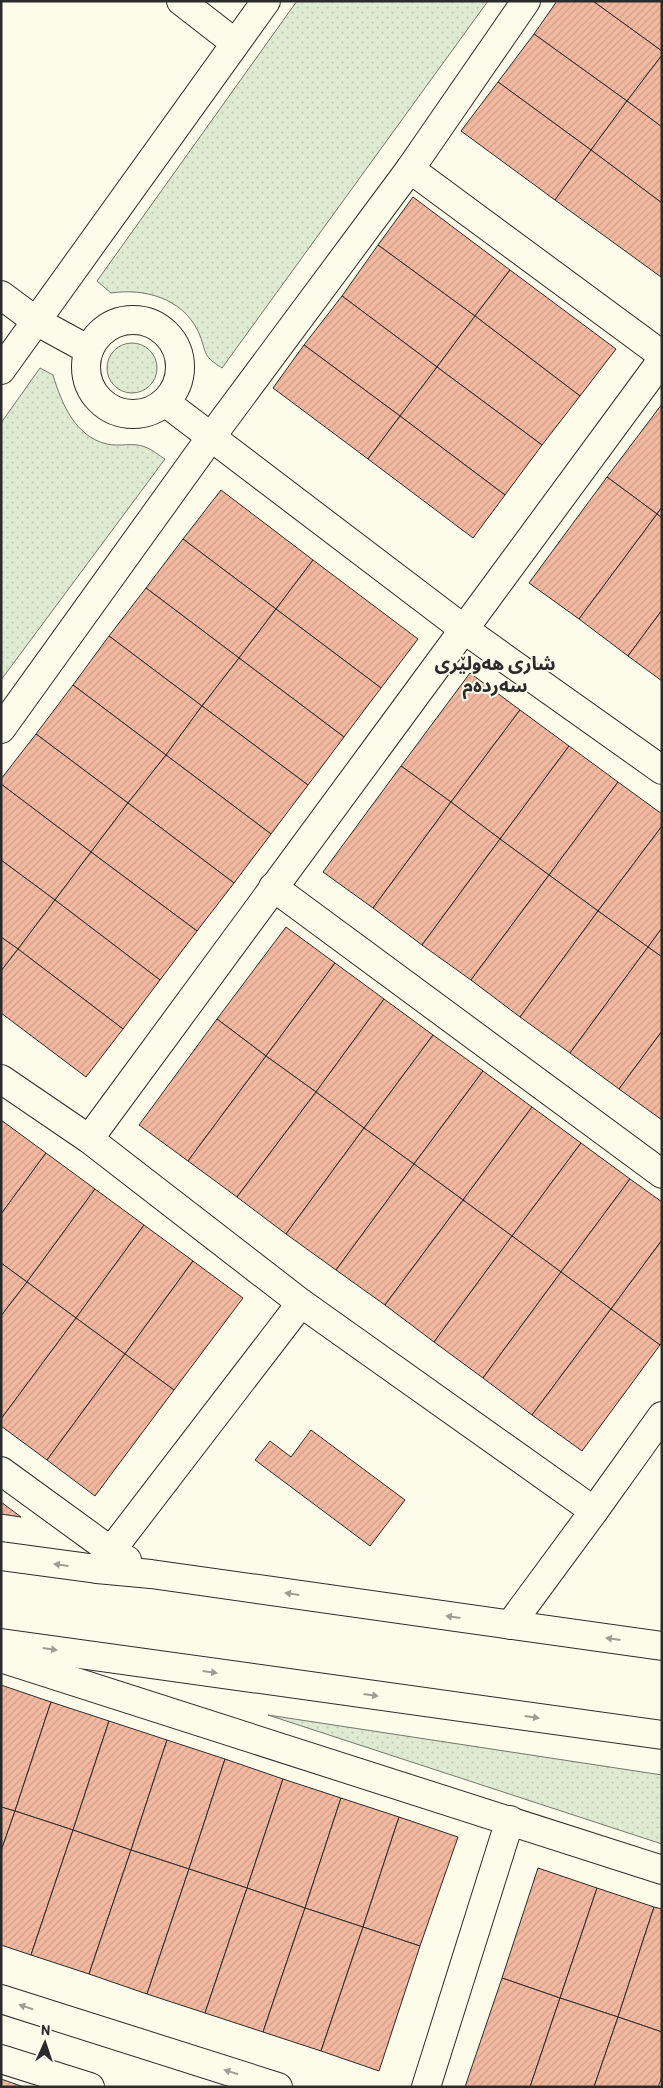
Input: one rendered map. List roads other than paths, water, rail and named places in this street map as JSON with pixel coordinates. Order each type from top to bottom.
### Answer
[{"type":"street","points":[[181,1],[235,43]]},
{"type":"street","points":[[1,370],[266,1]]},
{"type":"street","points":[[1,729],[211,437],[410,169],[526,1]]},
{"type":"street","points":[[410,169],[662,355]]},
{"type":"street","points":[[1,295],[36,321],[89,350]]},
{"type":"street","points":[[130,320],[146,322],[161,329],[172,341],[179,356],[180,373],[175,388],[165,402],[152,411],[136,415],[119,413],[104,406],[93,393],[87,378],[85,362],[89,350],[100,333],[114,324],[130,320]]},
{"type":"street","points":[[90,1139],[273,887],[465,630],[662,360]]},
{"type":"street","points":[[165,402],[465,630],[662,770]]},
{"type":"street","points":[[273,887],[662,1174]]},
{"type":"street","points":[[1,1079],[90,1139],[301,1303],[594,1511]]},
{"type":"street","points":[[104,1560],[301,1303]]},
{"type":"street","points":[[510,1625],[662,1416]]},
{"type":"street","points":[[1,1472],[104,1560]]},
{"type":"street","points":[[1,1556],[104,1560],[151,1574],[662,1646]]},
{"type":"street","points":[[1,1643],[662,1735]]},
{"type":"street","points":[[1,1658],[662,1870]]},
{"type":"street","points":[[426,2087],[510,1820]]},
{"type":"street","points":[[1,2000],[278,2087]]},
{"type":"street","points":[[1,2059],[90,2087]]},
{"type":"district","name":"شاری هه‌ولێری سه‌رده‌م","points":[[495,673]]}]
